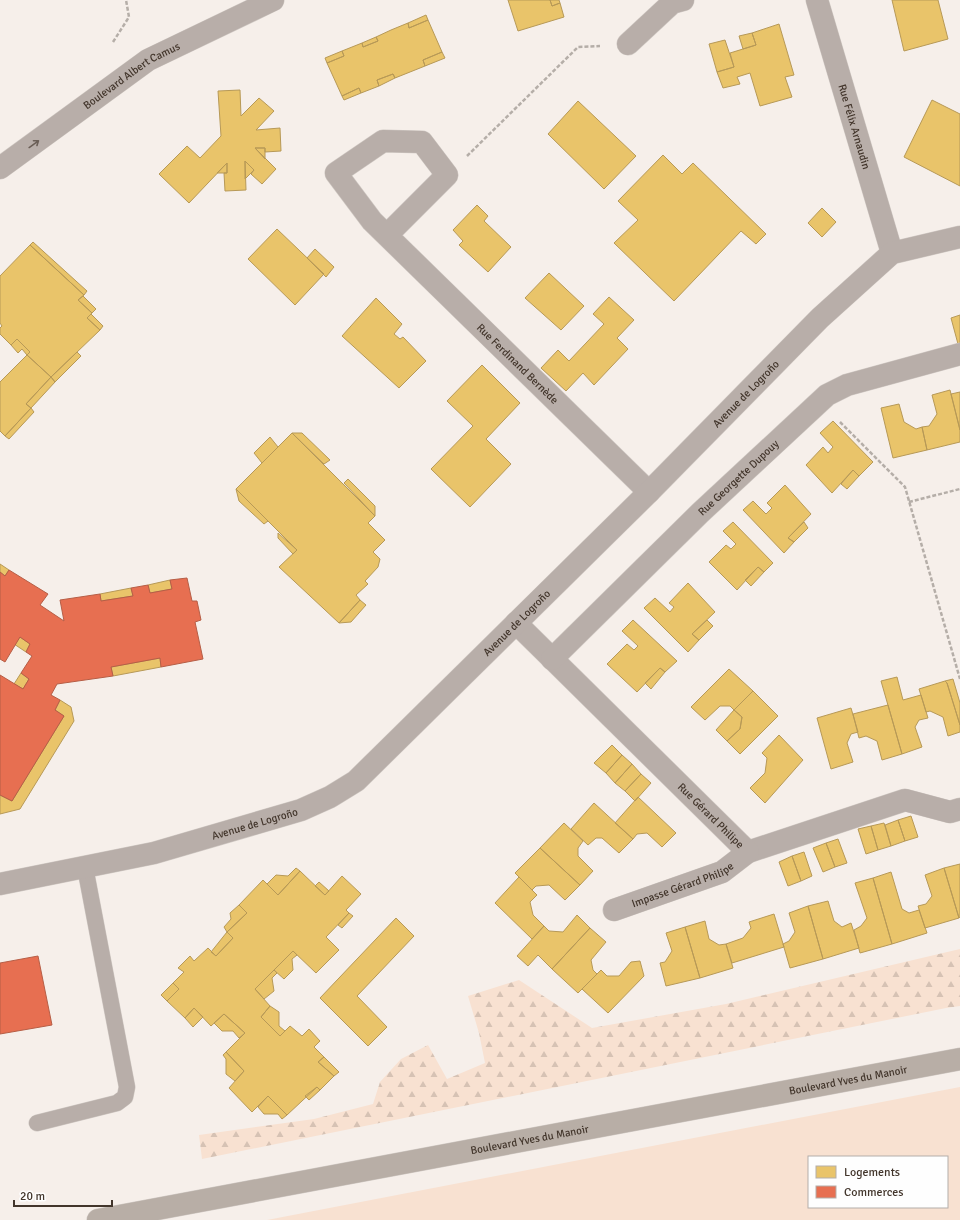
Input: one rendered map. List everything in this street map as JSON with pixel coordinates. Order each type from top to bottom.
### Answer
[{"type":"main road","name":"Boulevard Yves du Manoir","points":[[98,1220],[960,1059]]},
{"type":"street","name":"Boulevard Albert Camus","points":[[1,168],[148,60],[273,0]]},
{"type":"street","points":[[628,44],[672,3],[683,0]]},
{"type":"street","name":"Rue Félix Arnaudin","points":[[818,0],[892,253]]},
{"type":"street","name":"Rue Ferdinand Bernède","points":[[447,175],[422,142],[383,141],[336,173],[372,221],[649,492]]},
{"type":"street","points":[[387,235],[447,175]]},
{"type":"street","name":"Avenue de Logroño","points":[[0,884],[154,853],[301,810],[330,797],[356,781],[649,492],[820,318],[892,253],[960,237]]},
{"type":"street","name":"Rue Georgette Dupouy","points":[[552,659],[700,513],[827,395],[847,385],[960,354]]},
{"type":"street","name":"Rue Gérard Philipe","points":[[516,623],[748,852],[905,800],[950,812],[960,809]]},
{"type":"street","name":"Impasse Gérard Philipe","points":[[614,910],[722,872],[748,852]]},
{"type":"lane","points":[[37,1123],[117,1103],[125,1097],[126,1087],[85,867]]},
{"type":"path","points":[[113,42],[129,18],[126,0]]},
{"type":"path","points":[[447,175],[578,47],[628,44]]},
{"type":"path","points":[[820,402],[905,486],[960,679]]},
{"type":"path","points":[[909,502],[960,489]]},
{"type":"green space","points":[[960,949],[960,1006],[202,1159],[199,1135],[314,1119],[373,1104],[380,1082],[401,1059],[428,1045],[447,1079],[485,1063],[479,1033],[468,996],[519,980],[592,1028],[726,1004]]},
{"type":"green space","points":[[960,1087],[960,1220],[267,1220]]},
{"type":"building: Logements","points":[[508,0],[550,0],[552,6],[560,3],[564,17],[518,31]]},
{"type":"building: Logements","points":[[550,0],[559,0],[560,3],[552,6]]},
{"type":"building: Logements","points":[[892,0],[938,0],[948,39],[904,51]]},
{"type":"building: Logements","points":[[426,15],[428,20],[409,28],[408,23]]},
{"type":"building: Logements","points":[[428,20],[442,52],[423,60],[425,66],[395,78],[393,74],[377,80],[379,86],[361,93],[359,88],[342,96],[327,63],[344,56],[342,51],[362,43],[363,47],[378,41],[376,37],[391,30],[408,23],[409,28]]},
{"type":"building: Logements","points":[[779,24],[794,75],[785,77],[792,97],[760,106],[750,73],[737,77],[740,84],[723,88],[717,72],[734,67],[730,53],[756,45],[752,33]]},
{"type":"building: Logements","points":[[752,33],[756,45],[743,49],[739,36]]},
{"type":"building: Logements","points":[[376,37],[378,41],[363,47],[362,43]]},
{"type":"building: Logements","points":[[725,40],[734,67],[717,72],[709,44]]},
{"type":"building: Logements","points":[[342,51],[344,56],[327,63],[325,58]]},
{"type":"building: Logements","points":[[442,52],[445,58],[425,66],[423,60]]},
{"type":"building: Logements","points":[[393,74],[395,78],[379,86],[377,80]]},
{"type":"building: Logements","points":[[359,88],[361,93],[344,100],[342,96]]},
{"type":"building: Logements","points":[[240,90],[241,116],[259,98],[274,111],[256,130],[280,128],[281,151],[265,152],[265,148],[255,148],[276,169],[262,184],[251,174],[254,170],[245,161],[246,190],[225,191],[224,173],[227,173],[227,163],[189,203],[159,174],[187,146],[200,158],[221,136],[218,91]]},
{"type":"building: Logements","points":[[932,100],[960,114],[960,186],[904,157]]},
{"type":"building: Logements","points":[[578,101],[636,156],[604,189],[548,134]]},
{"type":"building: Logements","points":[[255,148],[265,148],[265,159]]},
{"type":"building: Logements","points":[[663,155],[682,174],[693,163],[766,234],[756,244],[741,231],[674,301],[614,243],[638,220],[618,201]]},
{"type":"building: Logements","points":[[245,161],[254,170],[245,179]]},
{"type":"building: Logements","points":[[227,163],[227,173],[217,173]]},
{"type":"building: Logements","points":[[477,205],[488,216],[484,221],[511,247],[488,272],[459,245],[463,241],[453,230]]},
{"type":"building: Logements","points":[[822,208],[836,222],[822,237],[808,223]]},
{"type":"building: Logements","points":[[277,229],[324,274],[295,305],[248,259]]},
{"type":"building: Logements","points":[[33,242],[87,291],[84,295],[30,245]]},
{"type":"building: Logements","points":[[30,245],[84,295],[78,300],[92,313],[87,318],[100,330],[51,377],[27,355],[30,352],[17,339],[11,345],[0,334],[0,328],[2,326],[0,323],[0,276]]},
{"type":"building: Logements","points":[[315,249],[334,267],[326,277],[307,258]]},
{"type":"building: Logements","points":[[549,273],[584,306],[561,330],[525,298]]},
{"type":"building: Logements","points":[[83,296],[96,309],[92,313],[78,300]]},
{"type":"building: Logements","points":[[609,297],[634,320],[617,338],[628,349],[594,385],[583,373],[566,391],[541,368],[558,350],[569,361],[604,324],[593,314]]},
{"type":"building: Logements","points":[[376,298],[402,324],[394,334],[400,339],[403,337],[426,361],[399,388],[342,336]]},
{"type":"building: Logements","points":[[91,314],[103,326],[100,330],[87,318]]},
{"type":"building: Logements","points":[[960,315],[960,343],[958,344],[951,318]]},
{"type":"building: Logements","points":[[17,339],[30,352],[27,355],[22,349],[18,353],[11,345]]},
{"type":"building: Logements","points":[[77,352],[81,356],[55,382],[51,377]]},
{"type":"building: Logements","points":[[27,355],[51,377],[26,404],[31,408],[5,436],[0,431],[0,382]]},
{"type":"building: Logements","points":[[482,365],[520,403],[486,439],[511,464],[470,507],[431,469],[473,426],[447,401]]},
{"type":"building: Logements","points":[[51,377],[55,382],[31,408],[26,404]]},
{"type":"building: Logements","points":[[950,390],[960,430],[960,442],[927,450],[922,427],[929,426],[937,414],[932,395]]},
{"type":"building: Logements","points":[[960,392],[960,430],[951,394]]},
{"type":"building: Logements","points":[[899,404],[904,422],[916,429],[922,427],[927,450],[893,458],[881,408]]},
{"type":"building: Logements","points":[[31,408],[34,412],[9,439],[5,436]]},
{"type":"building: Logements","points":[[833,421],[873,462],[859,476],[853,470],[832,493],[806,465],[823,447],[828,453],[833,447],[820,433]]},
{"type":"building: Logements","points":[[292,433],[375,516],[368,523],[385,540],[373,552],[380,559],[378,567],[365,581],[368,584],[356,595],[360,600],[339,623],[279,567],[297,550],[236,489]]},
{"type":"building: Logements","points":[[292,433],[302,433],[330,460],[324,464]]},
{"type":"building: Logements","points":[[270,437],[278,447],[262,463],[254,453]]},
{"type":"building: Logements","points":[[853,470],[859,476],[847,489],[841,484]]},
{"type":"building: Logements","points":[[348,479],[375,506],[375,516],[344,483]]},
{"type":"building: Logements","points":[[785,485],[811,514],[788,538],[794,542],[784,553],[743,510],[753,501],[766,514],[772,508],[767,503]]},
{"type":"building: Logements","points":[[236,489],[268,521],[264,524],[239,501]]},
{"type":"building: Logements","points":[[733,522],[773,563],[764,572],[758,567],[737,590],[709,562],[726,545],[731,549],[736,544],[723,531]]},
{"type":"building: Logements","points":[[804,522],[808,528],[794,542],[788,538]]},
{"type":"building: Logements","points":[[278,533],[297,550],[293,554],[278,538]]},
{"type":"building: Logements","points":[[0,564],[9,570],[5,576],[0,572]]},
{"type":"building: Logements","points":[[758,567],[764,572],[751,586],[745,580]]},
{"type":"building: Logements","points":[[170,580],[172,589],[150,593],[148,585]]},
{"type":"building: Logements","points":[[688,583],[715,612],[692,634],[699,640],[688,652],[644,608],[655,598],[670,612],[674,607],[669,603]]},
{"type":"building: Logements","points":[[131,588],[133,596],[101,601],[100,594]]},
{"type":"building: Logements","points":[[360,600],[366,605],[351,622],[339,623]]},
{"type":"building: Logements","points":[[633,620],[677,661],[665,672],[660,668],[637,692],[607,664],[627,644],[634,650],[638,646],[622,631]]},
{"type":"building: Logements","points":[[707,620],[713,626],[699,640],[692,634]]},
{"type":"building: Logements","points":[[20,637],[30,644],[26,652],[14,644]]},
{"type":"building: Logements","points":[[160,658],[161,667],[113,676],[111,667]]},
{"type":"building: Logements","points":[[660,668],[665,672],[651,689],[645,683]]},
{"type":"building: Logements","points":[[729,669],[753,691],[734,710],[730,706],[720,706],[705,720],[691,707]]},
{"type":"building: Logements","points":[[21,673],[29,679],[23,689],[14,684]]},
{"type":"building: Logements","points":[[897,677],[903,700],[921,695],[928,718],[919,720],[915,727],[922,747],[902,754],[881,681]]},
{"type":"building: Logements","points":[[953,679],[960,703],[960,725],[947,683],[945,681]]},
{"type":"building: Logements","points":[[945,681],[947,683],[960,725],[960,732],[948,736],[943,717],[930,711],[926,712],[919,689]]},
{"type":"building: Logements","points":[[753,691],[778,716],[740,754],[727,741],[740,729],[742,717],[734,710]]},
{"type":"building: Logements","points":[[60,700],[71,707],[74,721],[20,809],[0,814],[0,795],[12,801],[64,716],[55,710]]},
{"type":"building: Logements","points":[[888,705],[902,754],[882,760],[877,741],[866,736],[859,738],[853,714]]},
{"type":"building: Logements","points":[[851,708],[858,732],[851,734],[847,743],[853,762],[831,769],[817,718]]},
{"type":"building: Logements","points":[[734,710],[742,717],[740,729],[727,741],[716,730]]},
{"type":"building: Logements","points":[[779,735],[803,760],[765,803],[750,788],[765,773],[767,758],[762,753]]},
{"type":"building: Logements","points":[[612,745],[622,755],[606,773],[594,763]]},
{"type":"building: Logements","points":[[622,755],[632,764],[615,783],[606,773]]},
{"type":"building: Logements","points":[[632,764],[641,774],[625,791],[615,783]]},
{"type":"building: Logements","points":[[641,774],[651,783],[635,801],[625,791]]},
{"type":"building: Logements","points":[[638,797],[676,833],[662,847],[647,833],[637,834],[633,839],[615,823]]},
{"type":"building: Logements","points":[[594,803],[633,839],[619,853],[602,838],[596,838],[588,845],[571,829]]},
{"type":"building: Logements","points":[[911,816],[918,837],[905,841],[898,820]]},
{"type":"building: Logements","points":[[898,820],[905,841],[891,846],[885,825]]},
{"type":"building: Logements","points":[[564,823],[583,841],[578,848],[578,856],[593,871],[580,885],[540,848]]},
{"type":"building: Logements","points":[[884,823],[891,846],[878,850],[871,826]]},
{"type":"building: Logements","points":[[871,826],[878,850],[866,854],[858,829]]},
{"type":"building: Logements","points":[[838,839],[847,863],[835,867],[826,843]]},
{"type":"building: Logements","points":[[826,843],[835,867],[823,872],[813,848]]},
{"type":"building: Logements","points":[[540,848],[580,885],[565,900],[549,885],[536,886],[532,890],[515,873]]},
{"type":"building: Logements","points":[[804,852],[812,876],[801,881],[792,856]]},
{"type":"building: Logements","points":[[792,856],[801,881],[788,886],[779,862]]},
{"type":"building: Logements","points":[[960,864],[960,917],[959,918],[944,868]]},
{"type":"building: Logements","points":[[296,868],[300,871],[278,895],[267,884],[276,875],[288,876]]},
{"type":"building: Logements","points":[[944,868],[959,918],[925,928],[918,906],[926,904],[932,896],[925,875]]},
{"type":"building: Logements","points":[[300,871],[325,895],[342,876],[361,894],[346,910],[349,913],[326,937],[339,950],[316,973],[293,951],[255,989],[270,1006],[261,1017],[280,1036],[290,1026],[302,1036],[309,1029],[320,1041],[314,1047],[324,1057],[318,1062],[334,1076],[320,1090],[317,1087],[287,1115],[268,1096],[252,1112],[229,1088],[244,1071],[226,1052],[245,1033],[224,1014],[211,1026],[194,1008],[185,1018],[167,1001],[179,989],[173,983],[184,972],[178,968],[190,956],[194,961],[208,948],[216,956],[233,938],[227,932],[247,913],[239,905],[263,880],[278,895]]},
{"type":"building: Logements","points":[[891,872],[902,909],[909,913],[919,910],[927,933],[892,944],[873,878]]},
{"type":"building: Logements","points":[[519,877],[537,895],[530,902],[533,915],[544,926],[532,939],[495,903]]},
{"type":"building: Logements","points":[[873,878],[892,944],[860,953],[854,930],[861,926],[867,918],[855,883]]},
{"type":"building: Logements","points":[[319,882],[329,891],[325,895],[315,886]]},
{"type":"building: Logements","points":[[828,901],[834,921],[842,927],[851,923],[859,948],[823,959],[808,906]]},
{"type":"building: Logements","points":[[239,905],[247,913],[227,932],[224,927],[231,919],[230,913]]},
{"type":"building: Logements","points":[[808,906],[823,959],[790,968],[783,944],[789,941],[795,932],[789,913]]},
{"type":"building: Logements","points":[[349,913],[353,916],[342,928],[338,925]]},
{"type":"building: Logements","points":[[774,914],[784,947],[732,963],[726,944],[743,938],[751,928],[749,922]]},
{"type":"building: Logements","points":[[577,915],[590,928],[552,969],[538,955],[528,966],[517,956],[544,926],[549,931],[563,932]]},
{"type":"building: Logements","points":[[396,918],[414,936],[357,996],[387,1027],[368,1046],[320,998]]},
{"type":"building: Logements","points":[[705,921],[709,939],[719,945],[726,944],[733,968],[700,978],[685,927]]},
{"type":"building: Logements","points":[[685,927],[700,978],[666,986],[660,963],[665,962],[672,951],[666,933]]},
{"type":"building: Logements","points":[[590,928],[606,942],[591,960],[593,970],[597,974],[578,993],[552,969]]},
{"type":"building: Logements","points":[[227,932],[233,938],[216,956],[211,952]]},
{"type":"building: Logements","points":[[293,951],[297,955],[292,959],[293,970],[284,979],[274,970]]},
{"type":"building: Logements","points":[[640,961],[644,976],[608,1013],[582,989],[601,970],[607,976],[619,976],[631,962]]},
{"type":"building: Logements","points":[[274,970],[277,973],[272,978],[274,991],[264,999],[255,989]]},
{"type":"building: Logements","points":[[173,983],[179,989],[167,1001],[161,995]]},
{"type":"building: Logements","points":[[270,1006],[279,1012],[279,1026],[285,1031],[280,1036],[261,1017]]},
{"type":"building: Logements","points":[[194,1008],[203,1017],[193,1027],[185,1018]]},
{"type":"building: Logements","points":[[224,1014],[245,1033],[239,1038],[233,1031],[222,1031],[214,1023]]},
{"type":"building: Logements","points":[[226,1052],[244,1071],[235,1081],[226,1074],[226,1059],[223,1055]]},
{"type":"building: Logements","points":[[324,1057],[339,1072],[334,1076],[318,1062]]},
{"type":"building: Logements","points":[[317,1087],[320,1090],[309,1100],[305,1096]]},
{"type":"building: Logements","points":[[268,1096],[287,1115],[282,1119],[278,1114],[264,1114],[258,1107]]},
{"type":"building: Commerces","points":[[9,570],[48,594],[40,605],[64,621],[60,600],[100,594],[101,601],[133,596],[131,588],[148,585],[150,593],[172,589],[170,580],[187,578],[192,601],[197,601],[201,620],[195,622],[203,659],[161,667],[160,658],[111,667],[113,676],[57,684],[51,695],[60,700],[55,710],[64,716],[12,801],[0,795],[0,675],[23,689],[29,679],[21,673],[32,656],[26,652],[30,644],[20,637],[5,662],[0,659],[0,572],[5,576]]},
{"type":"building: Commerces","points":[[38,956],[52,1025],[0,1034],[0,963]]}]
